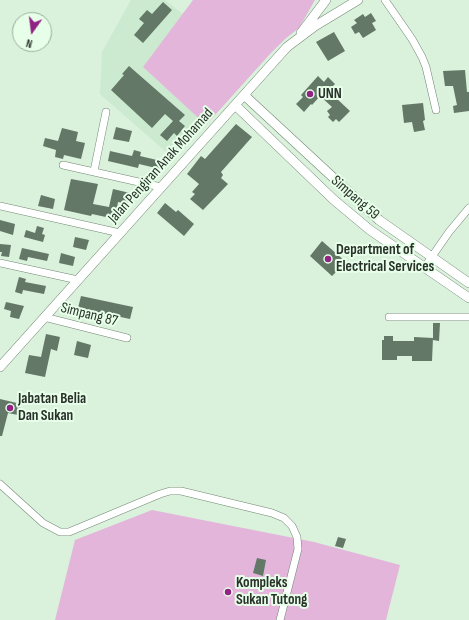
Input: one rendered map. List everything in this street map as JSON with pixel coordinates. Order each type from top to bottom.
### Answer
[{"type":"street","points":[[298,38],[326,0]]},
{"type":"street","points":[[385,0],[412,39],[422,57],[427,71],[436,110]]},
{"type":"street","name":"Jalan Pengiran Anak Mohamad","points":[[0,367],[235,104],[287,48],[298,38],[353,1]]},
{"type":"street","name":"Simpang 59","points":[[244,95],[379,220],[469,283]]},
{"type":"street","name":"Simpang 59","points":[[235,104],[341,206],[370,230],[469,298]]},
{"type":"street","points":[[94,171],[106,112]]},
{"type":"street","points":[[63,165],[161,187]]},
{"type":"street","points":[[0,206],[120,233]]},
{"type":"street","points":[[424,268],[449,232],[469,208]]},
{"type":"street","points":[[0,263],[78,280]]},
{"type":"street","name":"Simpang 87","points":[[44,317],[127,338]]},
{"type":"street","points":[[389,318],[469,317]]},
{"type":"street","points":[[0,484],[43,523],[60,532],[70,532],[160,494],[170,492],[181,492],[272,513],[284,518],[292,526],[297,537],[298,548],[280,620]]},
{"type":"shaded area","points":[[131,0],[165,0],[183,14],[143,67],[204,123],[172,157],[100,94],[102,52]]},
{"type":"shaded area","points":[[193,0],[315,0],[299,28],[270,54],[206,125],[143,67]]},
{"type":"shaded area","name":"Kompleks Sukan Tutong","points":[[152,510],[314,542],[400,565],[386,620],[55,620],[75,540]]},
{"type":"building","points":[[163,2],[172,10],[143,43],[134,35],[144,23],[139,19],[147,10],[152,14]]},
{"type":"building","points":[[371,13],[376,21],[372,23],[376,30],[363,38],[359,32],[355,34],[351,27],[357,23],[354,20],[363,14],[365,17]]},
{"type":"building","points":[[334,32],[345,51],[328,61],[316,42]]},
{"type":"building","points":[[129,66],[185,115],[179,121],[185,126],[177,136],[174,133],[167,141],[160,135],[173,121],[165,114],[152,128],[111,90],[124,75],[122,74]]},
{"type":"building","points":[[465,70],[467,92],[469,92],[469,111],[454,113],[453,106],[457,105],[453,86],[445,86],[443,71]]},
{"type":"building","points":[[318,76],[324,82],[328,77],[335,84],[331,88],[339,96],[336,98],[350,111],[339,122],[336,119],[333,122],[328,117],[330,115],[327,111],[332,107],[320,96],[304,112],[296,104],[303,97],[301,95]]},
{"type":"building","points":[[423,103],[425,120],[423,121],[425,130],[414,132],[412,122],[404,123],[402,105]]},
{"type":"building","points":[[236,124],[252,137],[221,172],[223,175],[221,178],[228,184],[203,210],[190,199],[195,194],[192,192],[199,184],[187,174],[201,156],[205,159]]},
{"type":"building","points":[[116,127],[132,131],[129,142],[113,139]]},
{"type":"building","points":[[62,128],[78,132],[76,141],[85,143],[81,159],[64,155],[63,159],[55,157],[56,150],[43,146],[45,138],[58,141]]},
{"type":"building","points":[[134,150],[141,152],[140,156],[161,161],[160,169],[139,164],[138,168],[108,161],[110,151],[132,156]]},
{"type":"building","points":[[71,179],[98,184],[93,204],[109,207],[113,189],[130,193],[128,204],[118,202],[115,219],[92,214],[91,216],[64,210]]},
{"type":"building","points":[[41,195],[55,199],[53,209],[38,206]]},
{"type":"building","points":[[165,203],[176,212],[178,210],[194,224],[184,236],[157,213]]},
{"type":"building","points":[[0,220],[15,224],[13,235],[0,231]]},
{"type":"building","points":[[37,226],[44,228],[42,234],[45,235],[43,242],[24,237],[26,230],[35,233]]},
{"type":"building","points":[[75,237],[89,240],[86,250],[73,247]]},
{"type":"building","name":"Department of Electrical Services","points":[[322,241],[346,262],[332,276],[310,256]]},
{"type":"building","points":[[0,244],[11,245],[9,257],[1,256],[2,252],[0,252]]},
{"type":"building","points":[[22,248],[49,254],[47,261],[28,257],[27,261],[19,259]]},
{"type":"building","points":[[61,253],[75,257],[73,266],[59,263]]},
{"type":"building","points":[[19,277],[26,279],[25,282],[46,286],[44,294],[23,290],[22,294],[15,292]]},
{"type":"building","points":[[81,296],[133,307],[130,319],[78,308]]},
{"type":"building","points":[[6,302],[24,306],[19,319],[10,317],[11,311],[4,309]]},
{"type":"building","points":[[433,323],[440,323],[439,341],[433,340]]},
{"type":"building","points":[[46,334],[60,337],[57,351],[51,349],[45,377],[25,373],[29,355],[41,357]]},
{"type":"building","points":[[384,336],[393,336],[393,341],[414,341],[414,337],[433,338],[432,361],[412,361],[412,356],[397,356],[397,360],[382,360],[382,340],[384,340]]},
{"type":"building","points":[[77,341],[91,345],[88,358],[74,355]]},
{"type":"building","name":"Jabatan Belia Dan Sukan","points":[[0,399],[21,404],[18,415],[8,413],[2,436],[0,436]]},
{"type":"building","points":[[338,537],[346,539],[343,548],[335,546]]},
{"type":"building","points":[[257,558],[266,560],[263,576],[253,573]]},
{"type":"place","name":"UNN","points":[[310,94]]},
{"type":"place","name":"Department of Electrical Services","points":[[328,259]]},
{"type":"place","name":"Jabatan Belia Dan Sukan","points":[[10,408]]},
{"type":"place","name":"Kompleks Sukan Tutong","points":[[228,592]]}]
